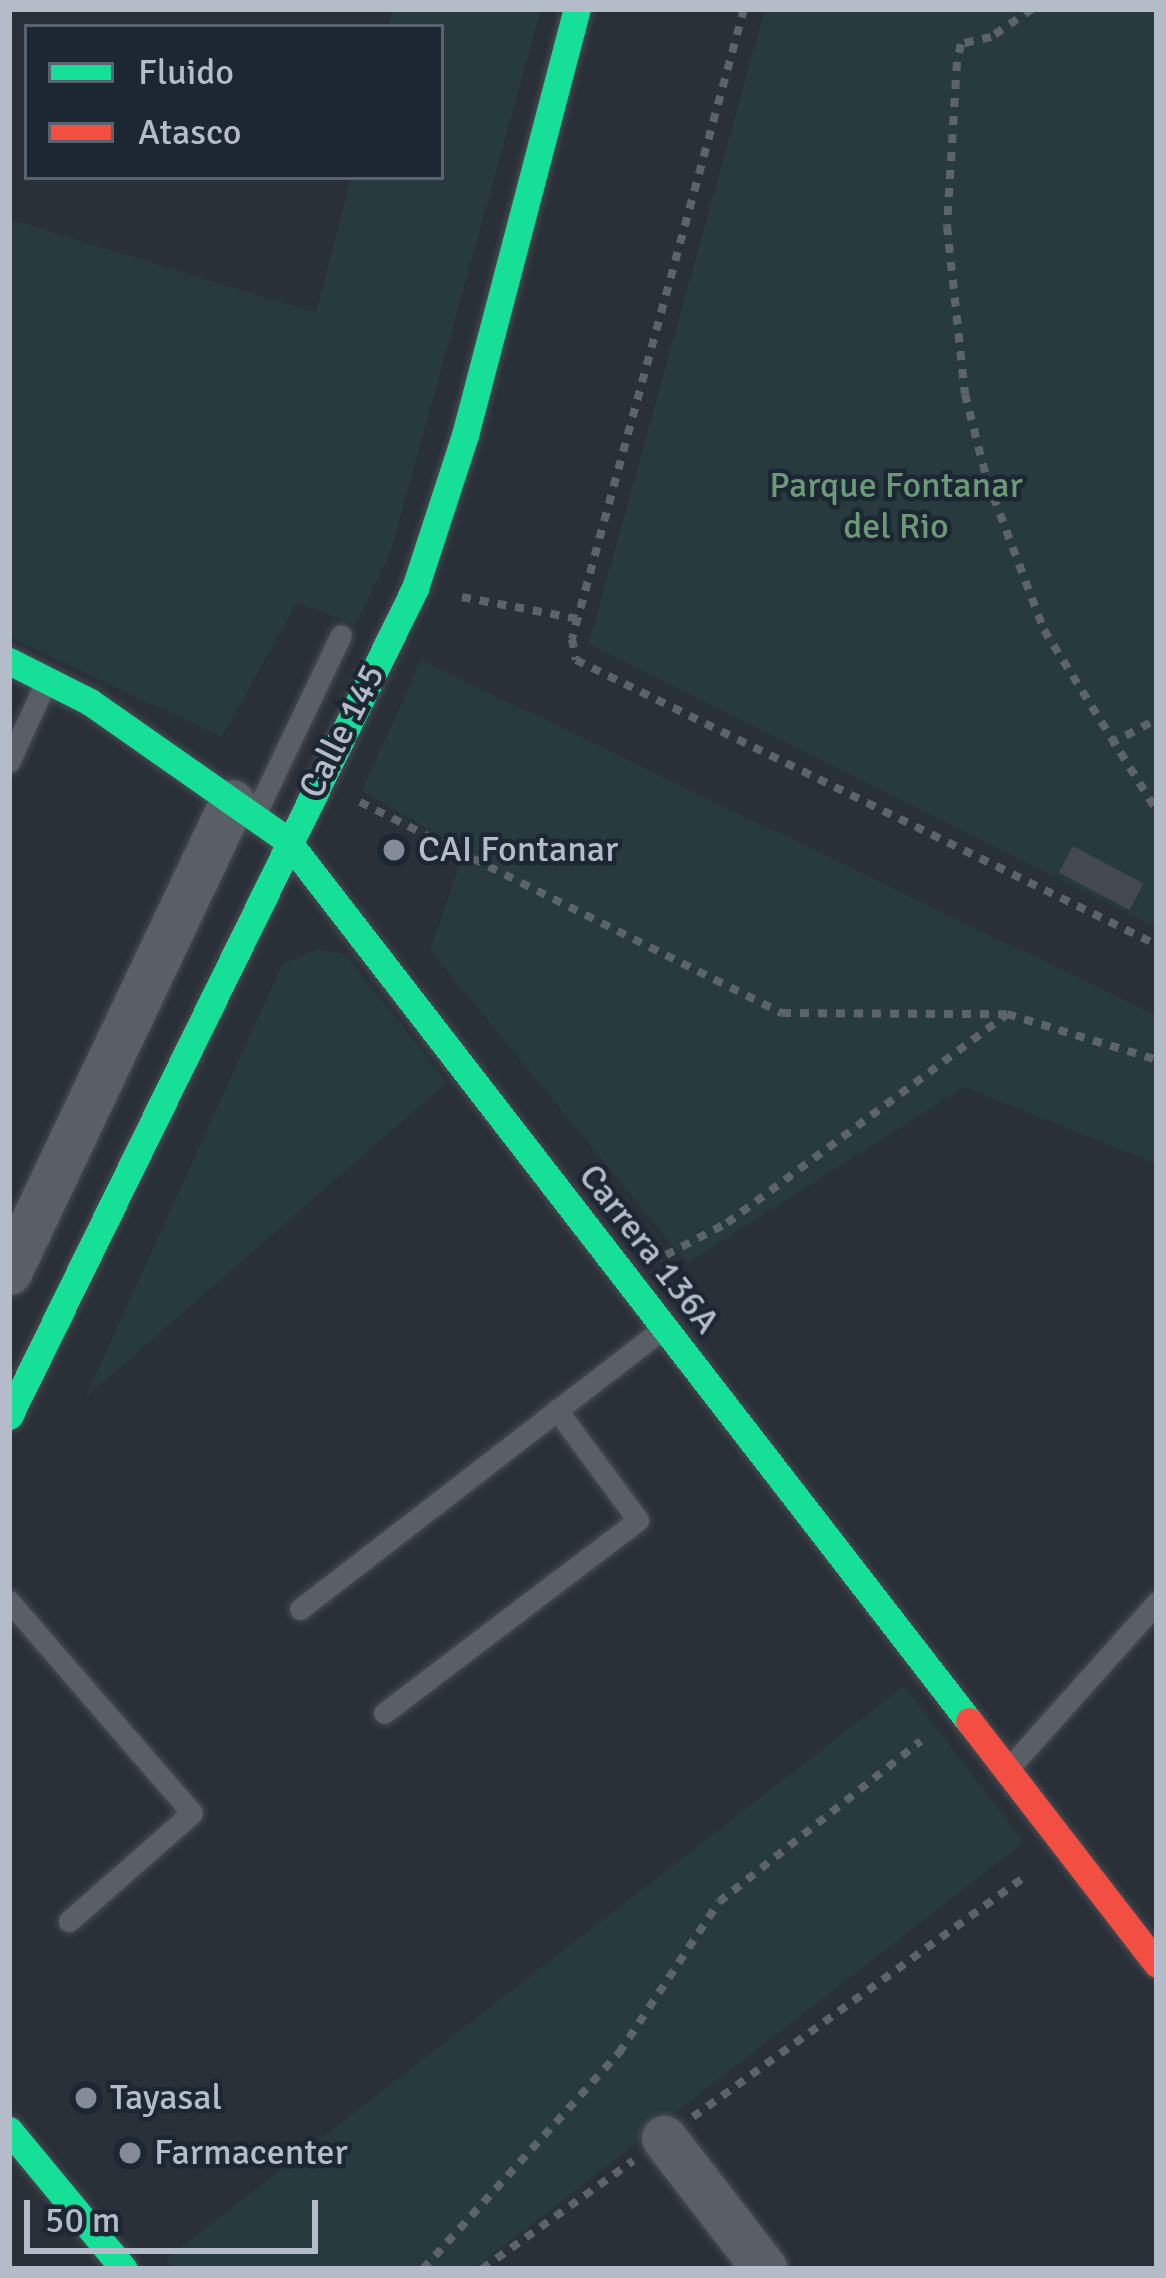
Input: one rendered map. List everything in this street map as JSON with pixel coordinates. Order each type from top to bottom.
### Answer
[{"type":"street","name":"Calle 145","points":[[9,1416],[286,839],[415,588],[465,435],[577,9]]},
{"type":"street","name":"Carrera 136A","points":[[9,661],[48,677],[286,839],[1157,1964]]},
{"type":"street","points":[[9,1272],[243,810]]},
{"type":"street","points":[[9,2130],[124,2269]]},
{"type":"street","points":[[664,2138],[765,2269]]},
{"type":"lane","points":[[243,810],[341,635]]},
{"type":"lane","points":[[9,762],[48,677]]},
{"type":"lane","points":[[300,1609],[664,1328]]},
{"type":"lane","points":[[384,1713],[638,1520],[557,1410]]},
{"type":"lane","points":[[9,1601],[192,1814],[69,1921]]},
{"type":"lane","points":[[1007,1771],[1157,1602]]},
{"type":"path","points":[[744,9],[572,650],[585,668],[1157,945]]},
{"type":"path","points":[[1032,9],[991,37],[961,44],[949,139],[954,317],[976,437],[1013,557],[1110,744],[1157,811]]},
{"type":"path","points":[[415,588],[578,619]]},
{"type":"path","points":[[1110,744],[1156,717]]},
{"type":"path","points":[[316,780],[782,1013],[1007,1014],[1157,1060]]},
{"type":"path","points":[[624,1277],[727,1222],[1007,1014]]},
{"type":"path","points":[[423,2269],[619,2053],[718,1902],[961,1710]]},
{"type":"path","points":[[482,2269],[1066,1847]]},
{"type":"green space","points":[[393,9],[541,9],[390,554],[355,625],[297,602],[222,737],[9,637],[9,219],[316,313],[350,180],[444,180],[444,24],[389,24]]},
{"type":"green space","name":"Parque Fontanar del Rio","points":[[765,9],[1157,9],[1157,927],[589,643]]},
{"type":"green space","points":[[421,660],[1157,1016],[1157,1164],[964,1087],[687,1263],[430,950],[465,850],[362,791]]},
{"type":"green space","points":[[319,949],[346,955],[447,1082],[85,1398],[282,965]]},
{"type":"green space","points":[[904,1686],[1024,1842],[474,2269],[174,2269],[166,2259]]},
{"type":"building","points":[[1073,846],[1144,884],[1130,910],[1059,872]]},
{"type":"traffic: fast","points":[[9,1416],[415,588],[465,435],[577,9]]},
{"type":"traffic: fast","points":[[9,661],[90,702],[286,839],[969,1721]]},
{"type":"traffic: fast","points":[[9,2130],[124,2269]]},
{"type":"traffic: jam","points":[[969,1721],[1157,1964]]},
{"type":"place","name":"CAI Fontanar","points":[[394,850]]},
{"type":"place","name":"Tayasal","points":[[86,2098]]},
{"type":"place","name":"Farmacenter","points":[[130,2153]]}]
